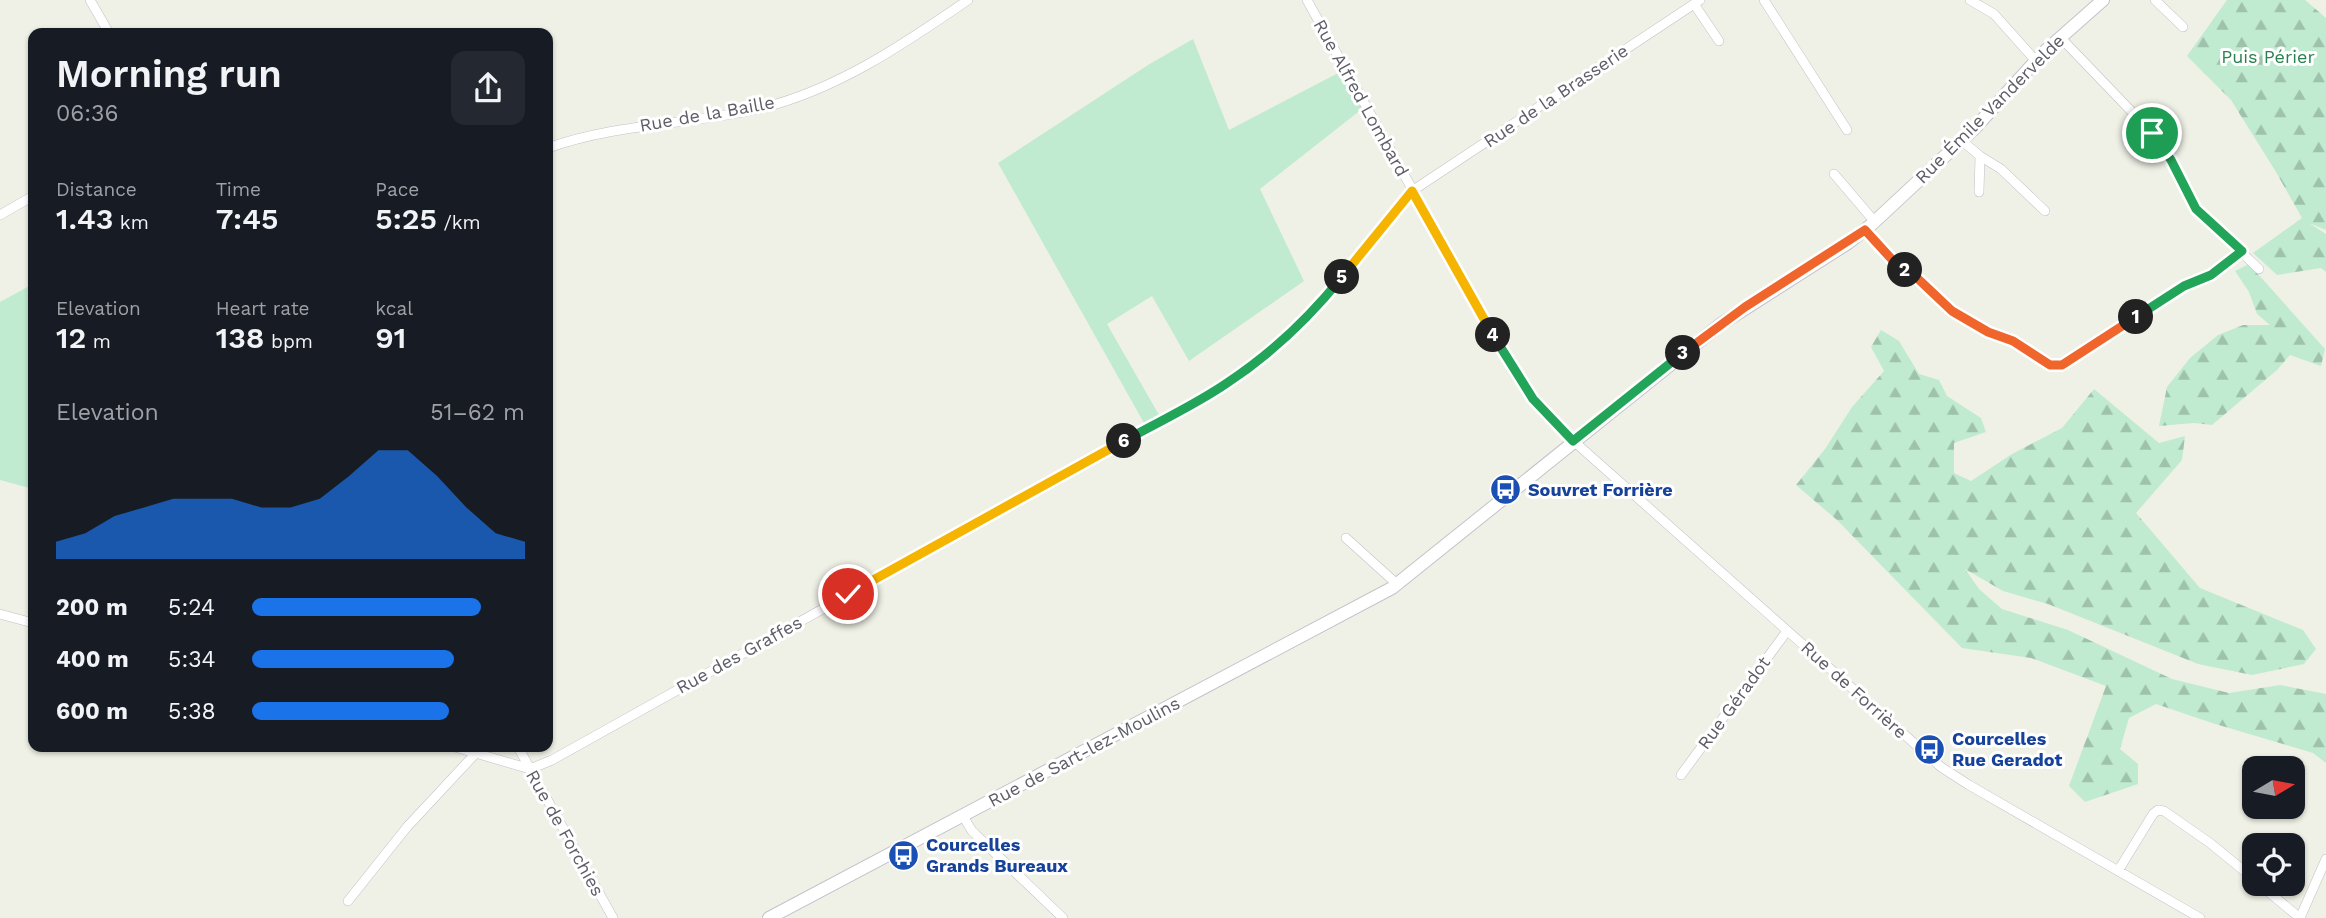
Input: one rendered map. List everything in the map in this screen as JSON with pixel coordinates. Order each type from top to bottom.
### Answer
[{"type":"main road","name":"Rue Émile Vandervelde","points":[[1573,441],[1725,320],[1870,226],[1974,130],[2035,60],[2103,0]]},
{"type":"main road","name":"Rue de Sart-lez-Moulins","points":[[769,918],[785,914],[962,816],[1354,611],[1398,585],[1573,441]]},
{"type":"street","points":[[90,0],[106,28]]},
{"type":"street","name":"Rue de la Baille","points":[[553,147],[606,131],[712,117],[763,107],[806,94],[859,70],[916,36],[968,0]]},
{"type":"street","name":"Rue Alfred Lombard","points":[[1307,0],[1515,374],[1533,399],[1573,441]]},
{"type":"street","points":[[1763,0],[1847,131]]},
{"type":"street","points":[[1970,0],[1994,14],[2035,60]]},
{"type":"street","points":[[2155,0],[2183,27]]},
{"type":"street","points":[[1697,2],[1719,41]]},
{"type":"street","name":"Rue de la Brasserie","points":[[1412,191],[1697,2]]},
{"type":"street","points":[[2060,37],[2158,139],[2196,209],[2259,269]]},
{"type":"street","points":[[1961,140],[2001,169],[2045,211]]},
{"type":"street","points":[[1979,192],[1980,156]]},
{"type":"street","points":[[1834,174],[1897,265],[1915,276],[1952,311],[1988,332],[2013,341],[2050,365],[2062,365],[2184,286],[2211,275],[2242,251]]},
{"type":"street","name":"Rue des Graffes","points":[[530,769],[552,760],[1226,384],[1275,348],[1325,298],[1412,191]]},
{"type":"street","points":[[0,215],[28,199]]},
{"type":"street","name":"Rue de Forrière","points":[[1573,441],[1941,767],[2200,918]]},
{"type":"street","points":[[1346,538],[1398,585]]},
{"type":"street","points":[[0,614],[28,622]]},
{"type":"street","name":"Rue Géradot","points":[[1681,775],[1787,631]]},
{"type":"street","points":[[472,752],[530,769]]},
{"type":"street","name":"Rue de Forchies","points":[[521,752],[613,918]]},
{"type":"street","points":[[348,901],[407,827],[476,753]]},
{"type":"street","points":[[2118,871],[2158,810],[2164,811],[2210,843],[2242,869]]},
{"type":"street","points":[[962,816],[972,831],[1063,918]]},
{"type":"street","points":[[2273,896],[2300,918],[2326,859]]},
{"type":"green space","name":"Puis Périer","points":[[2227,0],[2305,0],[2326,18],[2326,230],[2309,223],[2326,234],[2326,272],[2321,268],[2277,275],[2253,253],[2302,218],[2231,100],[2187,56]]},
{"type":"green space","points":[[1193,39],[1229,130],[1342,71],[1362,109],[1260,189],[1304,281],[1189,361],[1152,296],[1107,324],[1159,415],[1144,423],[998,163],[1148,65]]},
{"type":"green space","points":[[2249,264],[2325,349],[2321,366],[2290,355],[2277,370],[2212,425],[2194,423],[2159,426],[2167,387],[2190,358],[2218,335],[2243,325],[2270,325],[2257,314],[2249,292],[2235,271]]},
{"type":"green space","points":[[28,287],[28,488],[0,480],[0,302]]},
{"type":"green space","points":[[1881,330],[1899,341],[1919,374],[1939,380],[1947,396],[1981,418],[1986,432],[1954,443],[1954,473],[1971,481],[2012,454],[2062,428],[2094,389],[2159,443],[2185,436],[2182,460],[2136,513],[2200,588],[2303,630],[2316,649],[2304,664],[2252,675],[2198,664],[2048,604],[2003,591],[1965,569],[1979,589],[2002,609],[2068,630],[2172,679],[2229,693],[2280,685],[2326,694],[2326,763],[2313,753],[2156,704],[2129,718],[2120,749],[2138,764],[2138,784],[2085,802],[2069,786],[2106,686],[2031,658],[1962,648],[1837,520],[1796,485],[1825,449],[1852,407],[1884,371],[1871,347]]},
{"type":"place","name":"Souvret Forrière","points":[[1505,490]]},
{"type":"place","name":"Courcelles Rue Geradot","points":[[1929,749]]},
{"type":"place","name":"Courcelles Grands Bureaux","points":[[903,855]]},
{"type":"route","points":[[848,594],[1226,384],[1275,348],[1325,298],[1412,191],[1515,374],[1533,399],[1573,441],[1725,320],[1865,230],[1897,265],[1915,276],[1952,311],[1988,332],[2013,341],[2050,365],[2062,365],[2184,286],[2211,275],[2242,251],[2196,209],[2165,148],[2152,133]]}]
